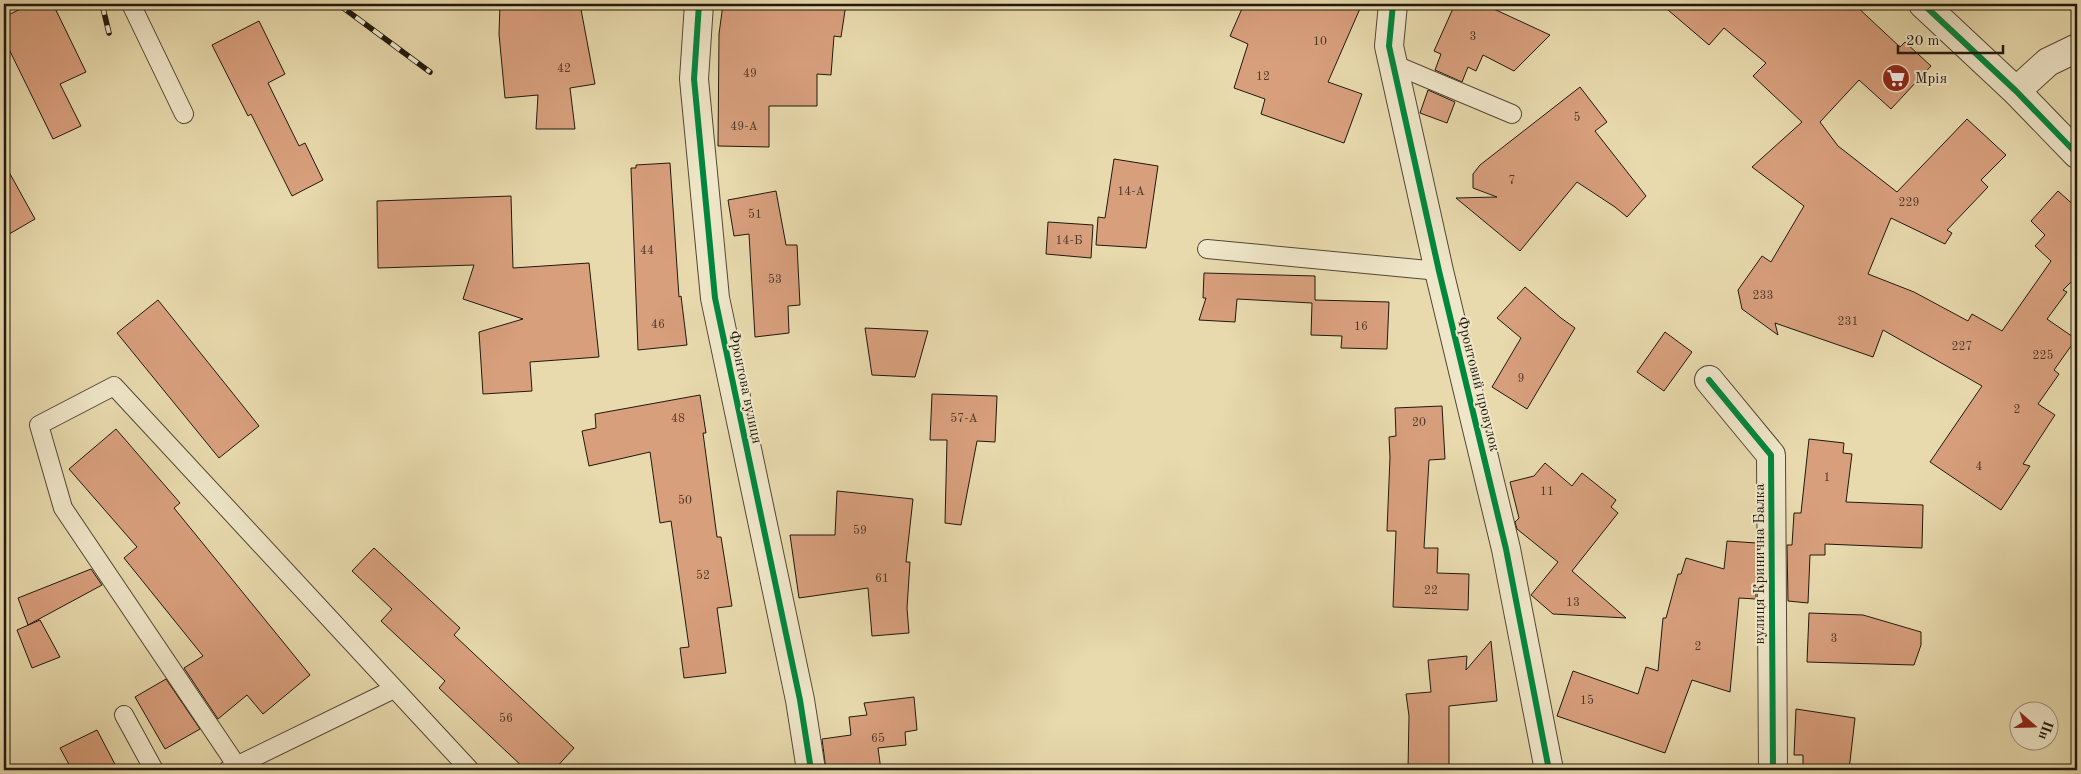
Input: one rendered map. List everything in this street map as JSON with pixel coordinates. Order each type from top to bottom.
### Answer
[{"type":"street","name":"Фронтова вулиця","points":[[699,4],[694,79],[715,298],[800,700],[811,770]]},
{"type":"street","name":"Фронтовий провулок","points":[[1393,4],[1389,46],[1439,272],[1506,549],[1549,770]]},
{"type":"street","points":[[1923,4],[2016,91],[2077,154]]},
{"type":"street","points":[[2016,91],[2048,62],[2077,48]]},
{"type":"street","name":"вулиця Кринична Балка","points":[[1709,380],[1771,455],[1773,770]]},
{"type":"lane","points":[[131,4],[184,114]]},
{"type":"lane","points":[[1393,64],[1512,114]]},
{"type":"lane","points":[[1207,249],[1439,272]]},
{"type":"lane","points":[[394,689],[233,768],[64,508],[39,425],[114,386],[470,770]]},
{"type":"lane","points":[[124,715],[154,770]]},
{"type":"building","points":[[31,4],[53,4],[86,72],[60,84],[81,126],[53,139],[4,39],[4,17]]},
{"type":"building","points":[[500,4],[580,4],[595,84],[570,88],[575,129],[536,129],[538,95],[505,98],[499,34]]},
{"type":"building","points":[[723,4],[846,4],[841,37],[834,36],[831,75],[817,74],[817,106],[769,106],[769,147],[718,146],[719,34]]},
{"type":"building","points":[[1244,4],[1362,4],[1328,82],[1362,94],[1344,143],[1261,114],[1265,99],[1234,88],[1248,44],[1230,36]]},
{"type":"building","points":[[1455,4],[1483,4],[1550,35],[1514,71],[1483,55],[1476,71],[1468,67],[1462,82],[1435,70],[1441,54],[1434,51]]},
{"type":"building","points":[[1661,4],[1854,4],[1900,47],[1905,42],[1931,66],[1891,109],[1859,80],[1820,122],[1838,146],[1897,192],[1967,119],[2006,155],[1981,180],[1988,187],[1947,230],[1952,233],[1945,244],[1891,218],[1868,274],[1914,292],[1968,321],[1972,314],[2002,331],[2051,261],[2035,246],[2045,235],[2031,221],[2058,191],[2077,208],[2077,286],[2072,281],[2063,290],[2067,292],[2047,319],[2076,339],[2054,370],[2059,374],[2038,404],[2055,415],[2023,464],[2030,466],[2001,510],[1930,462],[1982,386],[1883,330],[1873,357],[1775,323],[1778,335],[1742,309],[1738,290],[1762,256],[1771,262],[1804,206],[1752,167],[1802,122],[1753,76],[1766,63],[1724,28],[1709,45]]},
{"type":"building","points":[[259,21],[285,74],[268,83],[299,146],[305,143],[323,180],[292,196],[251,114],[248,116],[212,45]]},
{"type":"building","points":[[1580,87],[1607,122],[1595,131],[1646,196],[1627,217],[1577,182],[1520,251],[1456,198],[1497,197],[1473,188],[1473,174],[1480,165]]},
{"type":"building","points":[[1428,90],[1455,102],[1447,123],[1420,113]]},
{"type":"building","points":[[1114,159],[1158,166],[1146,248],[1096,245],[1098,217],[1105,218]]},
{"type":"building","points":[[4,163],[35,219],[4,237]]},
{"type":"building","points":[[670,163],[679,297],[681,296],[687,345],[638,350],[631,168],[636,168],[636,165]]},
{"type":"building","points":[[776,191],[786,245],[797,245],[800,305],[788,306],[789,333],[755,337],[749,234],[734,236],[728,200]]},
{"type":"building","points":[[511,196],[513,268],[589,263],[599,357],[530,362],[532,391],[483,394],[479,332],[523,319],[463,299],[474,265],[378,268],[377,201]]},
{"type":"building","points":[[1048,222],[1093,225],[1091,258],[1046,254]]},
{"type":"building","points":[[1204,273],[1315,276],[1315,300],[1389,302],[1387,349],[1341,348],[1342,336],[1311,335],[1312,303],[1237,299],[1235,322],[1199,320],[1206,298],[1203,298]]},
{"type":"building","points":[[1525,287],[1575,328],[1527,409],[1492,387],[1521,338],[1497,318]]},
{"type":"building","points":[[158,300],[259,426],[219,458],[117,333]]},
{"type":"building","points":[[865,328],[928,331],[915,377],[872,375]]},
{"type":"building","points":[[1665,332],[1692,352],[1664,391],[1637,372]]},
{"type":"building","points":[[932,394],[997,396],[995,442],[977,441],[961,525],[945,523],[947,440],[930,440]]},
{"type":"building","points":[[700,395],[706,433],[703,433],[717,537],[721,537],[732,606],[717,608],[726,673],[684,678],[680,648],[689,647],[671,521],[660,523],[650,452],[589,466],[582,431],[596,428],[595,414]]},
{"type":"building","points":[[1442,406],[1445,459],[1429,460],[1424,548],[1438,548],[1437,573],[1469,574],[1468,610],[1393,607],[1396,531],[1387,531],[1389,437],[1396,436],[1395,408]]},
{"type":"building","points":[[116,429],[180,503],[174,508],[310,675],[263,714],[247,695],[218,719],[184,668],[203,656],[124,558],[137,547],[69,469]]},
{"type":"building","points":[[1809,439],[1844,443],[1843,453],[1852,454],[1846,502],[1923,505],[1922,548],[1825,544],[1825,555],[1810,555],[1808,603],[1788,601],[1787,545],[1792,545],[1794,513],[1801,513]]},
{"type":"building","points":[[1545,463],[1572,486],[1582,473],[1616,500],[1611,507],[1618,513],[1572,571],[1626,618],[1553,614],[1531,595],[1558,562],[1517,529],[1515,522],[1519,518],[1510,482],[1534,476]]},
{"type":"building","points":[[837,491],[913,499],[906,562],[910,562],[907,608],[909,633],[872,636],[868,588],[799,598],[790,535],[835,535]]},
{"type":"building","points":[[1727,541],[1756,543],[1756,599],[1739,598],[1730,692],[1692,680],[1665,753],[1557,716],[1573,671],[1638,694],[1646,667],[1658,671],[1663,618],[1666,618],[1678,574],[1681,574],[1686,558],[1724,569]]},
{"type":"building","points":[[374,548],[460,628],[454,635],[574,748],[554,770],[526,770],[439,688],[445,681],[381,621],[392,609],[352,571]]},
{"type":"building","points":[[91,569],[102,585],[28,625],[18,598]]},
{"type":"building","points":[[1809,613],[1863,615],[1921,632],[1921,645],[1914,665],[1807,662]]},
{"type":"building","points":[[40,620],[60,657],[32,668],[17,630]]},
{"type":"building","points":[[1491,641],[1497,701],[1449,706],[1449,770],[1408,770],[1409,716],[1406,694],[1431,692],[1428,660],[1467,656],[1466,670]]},
{"type":"building","points":[[166,679],[200,729],[165,749],[135,697]]},
{"type":"building","points":[[914,697],[917,730],[905,732],[906,745],[878,748],[881,770],[826,770],[822,739],[851,735],[849,717],[867,715],[864,703]]},
{"type":"building","points":[[1796,709],[1855,718],[1849,770],[1803,770],[1803,755],[1794,755]]},
{"type":"building","points":[[97,730],[118,770],[72,770],[60,748]]},
{"type":"railway","points":[[102,4],[109,33]]},
{"type":"railway","points":[[338,4],[430,72]]},
{"type":"cycle path","points":[[699,4],[694,79],[715,298],[800,700],[811,770]]},
{"type":"cycle path","points":[[1393,4],[1389,46],[1439,271],[1506,549],[1549,770]]},
{"type":"cycle path","points":[[1923,4],[2016,91],[2077,154]]},
{"type":"cycle path","points":[[1709,380],[1771,455],[1773,770]]},
{"type":"place","name":"Мрія","points":[[1896,78]]}]
